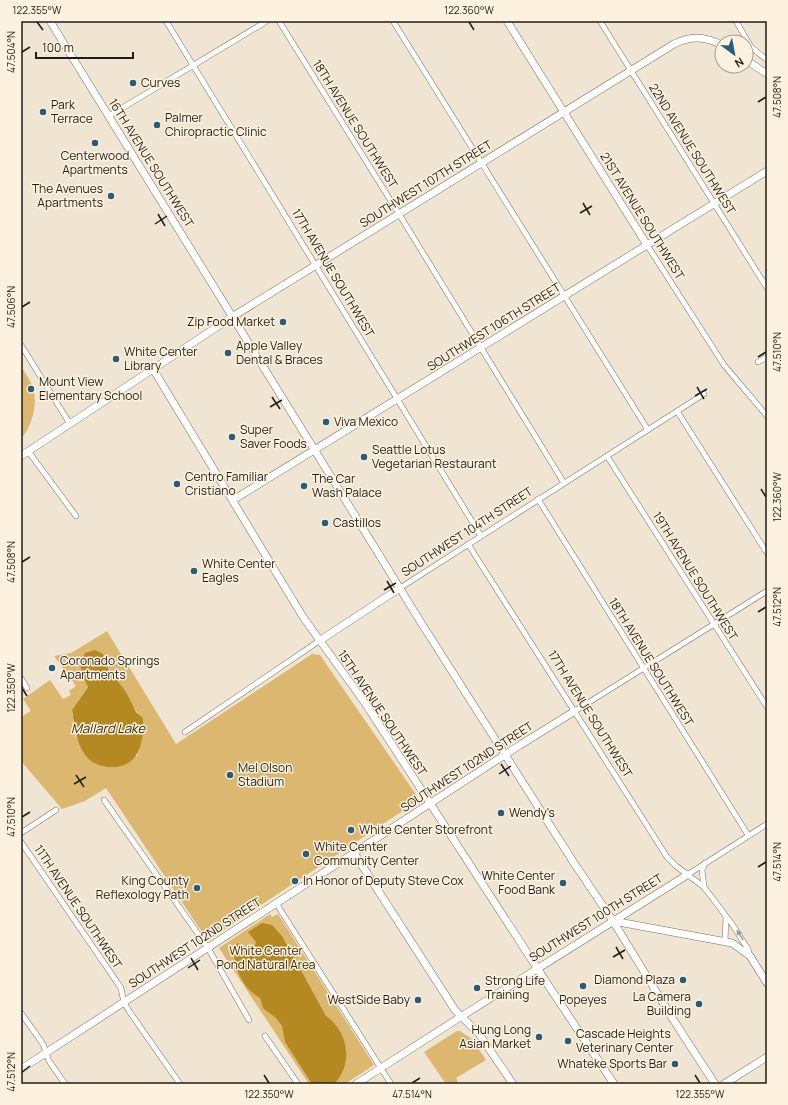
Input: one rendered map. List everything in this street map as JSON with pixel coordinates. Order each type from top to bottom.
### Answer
[{"type":"street","name":"16TH AVENUE SOUTHWEST","points":[[50,21],[400,588],[505,755],[613,921],[676,1024],[715,1084]]},
{"type":"street","name":"17TH AVENUE SOUTHWEST","points":[[166,21],[481,536]]},
{"type":"street","points":[[108,116],[267,21]]},
{"type":"street","name":"18TH AVENUE SOUTHWEST","points":[[279,21],[400,214],[564,483]]},
{"type":"street","points":[[394,21],[648,430]]},
{"type":"street","name":"21ST AVENUE SOUTHWEST","points":[[507,21],[724,365],[767,416]]},
{"type":"street","name":"22ND AVENUE SOUTHWEST","points":[[600,21],[767,288]]},
{"type":"street","points":[[736,21],[751,47],[767,60]]},
{"type":"street","name":"SOUTHWEST 107TH STREET","points":[[21,456],[232,317],[631,70],[683,40],[704,38],[714,42]]},
{"type":"street","points":[[754,65],[767,74]]},
{"type":"street","name":"SOUTHWEST 106TH STREET","points":[[233,500],[767,171]]},
{"type":"street","points":[[21,345],[70,424]]},
{"type":"street","points":[[758,362],[767,356]]},
{"type":"street","name":"15TH AVENUE SOUTHWEST","points":[[153,369],[319,641],[365,703],[614,1084]]},
{"type":"street","name":"SOUTHWEST 104TH STREET","points":[[185,732],[400,588],[704,394]]},
{"type":"street","points":[[677,411],[767,553]]},
{"type":"street","points":[[28,451],[76,516]]},
{"type":"street","name":"19TH AVENUE SOUTHWEST","points":[[607,456],[767,707]]},
{"type":"street","name":"18TH AVENUE SOUTHWEST","points":[[538,499],[748,835]]},
{"type":"street","name":"17TH AVENUE SOUTHWEST","points":[[468,544],[576,711],[667,856],[687,875],[704,887],[738,932],[750,956],[767,983]]},
{"type":"street","name":"SOUTHWEST 102ND STREET","points":[[21,1069],[430,803],[767,591]]},
{"type":"street","points":[[21,678],[27,688]]},
{"type":"street","points":[[104,800],[208,948],[250,1020]]},
{"type":"street","points":[[21,833],[56,810]]},
{"type":"street","name":"SOUTHWEST 100TH STREET","points":[[356,1084],[537,968],[767,824]]},
{"type":"street","name":"11TH AVENUE SOUTHWEST","points":[[21,842],[121,988],[124,1003],[180,1084]]},
{"type":"street","points":[[354,853],[455,1010],[479,1034],[513,1084]]},
{"type":"street","points":[[704,887],[702,872],[706,863]]},
{"type":"street","points":[[276,903],[391,1084]]},
{"type":"street","points":[[725,941],[726,917]]},
{"type":"street","name":"17TH AVENUE SOUTHWEST","points":[[613,921],[725,941],[739,947],[750,956]]},
{"type":"street","points":[[21,1013],[43,1044],[46,1053],[65,1084]]},
{"type":"street","points":[[265,1036],[298,1084]]},
{"type":"street","points":[[724,1084],[767,1057]]},
{"type":"green space","points":[[21,366],[32,385],[35,401],[31,422],[21,439]]},
{"type":"green space","points":[[107,631],[176,744],[312,654],[320,655],[417,796],[416,802],[213,937],[206,938],[106,788],[85,801],[62,809],[21,761],[21,717],[31,711],[23,699],[50,680],[63,699],[71,695],[69,691],[76,686],[54,656],[71,653]],"holes":[[[106,660],[108,667],[132,706],[143,718],[141,742],[137,756],[91,760],[75,735],[72,710]]]},
{"type":"green space","name":"White Center Pond Natural Area","points":[[270,914],[272,917],[278,914],[374,1065],[345,1084],[309,1084],[219,948]]},
{"type":"green space","points":[[457,1031],[460,1031],[472,1039],[486,1060],[456,1078],[459,1084],[446,1084],[424,1052]]},
{"type":"water","name":"Mallard Lake","points":[[95,650],[103,654],[109,670],[126,692],[136,712],[143,718],[141,744],[138,752],[128,763],[121,766],[106,767],[91,761],[82,750],[75,730],[72,710],[88,687],[82,674],[81,662],[85,653]]},
{"type":"water","name":"White Center Pond Natural Area","points":[[262,923],[272,925],[282,936],[326,1016],[339,1030],[346,1048],[346,1058],[340,1076],[334,1084],[312,1084],[285,1042],[282,1026],[276,1018],[263,1008],[260,998],[243,982],[235,960],[234,945],[238,943],[249,954],[254,949],[256,942],[248,932]]},
{"type":"place","name":"Curves","points":[[133,83]]},
{"type":"place","name":"Park Terrace","points":[[43,112]]},
{"type":"place","name":"Palmer Chiropractic Clinic","points":[[157,125]]},
{"type":"place","name":"Centerwood Apartments","points":[[95,143]]},
{"type":"place","name":"The Avenues Apartments","points":[[111,196]]},
{"type":"place","name":"Zip Food Market","points":[[283,322]]},
{"type":"place","name":"Apple Valley Dental & Braces","points":[[228,353]]},
{"type":"place","name":"White Center Library","points":[[116,359]]},
{"type":"place","name":"Mount View Elementary School","points":[[31,389]]},
{"type":"place","name":"Viva Mexico","points":[[326,422]]},
{"type":"place","name":"Super Saver Foods","points":[[232,437]]},
{"type":"place","name":"Seattle Lotus Vegetarian Restaurant","points":[[364,457]]},
{"type":"place","name":"Centro Familiar Cristiano","points":[[177,484]]},
{"type":"place","name":"The Car Wash Palace","points":[[304,486]]},
{"type":"place","name":"Castillos","points":[[325,523]]},
{"type":"place","name":"White Center Eagles","points":[[194,571]]},
{"type":"place","name":"Coronado Springs Apartments","points":[[52,668]]},
{"type":"place","name":"Mel Olson Stadium","points":[[230,775]]},
{"type":"place","name":"Wendy's","points":[[501,813]]},
{"type":"place","name":"White Center Storefront","points":[[351,830]]},
{"type":"place","name":"White Center Community Center","points":[[306,854]]},
{"type":"place","name":"In Honor of Deputy Steve Cox","points":[[295,881]]},
{"type":"place","name":"White Center Food Bank","points":[[563,883]]},
{"type":"place","name":"King County Reflexology Path","points":[[197,888]]},
{"type":"place","name":"Diamond Plaza","points":[[683,980]]},
{"type":"place","name":"Popeyes","points":[[583,986]]},
{"type":"place","name":"Strong Life Training","points":[[477,988]]},
{"type":"place","name":"WestSide Baby","points":[[418,1000]]},
{"type":"place","name":"La Camera Building","points":[[699,1004]]},
{"type":"place","name":"Hung Long Asian Market","points":[[539,1037]]},
{"type":"place","name":"Cascade Heights Veterinary Center","points":[[568,1041]]},
{"type":"place","name":"Whateke Sports Bar","points":[[675,1064]]}]
